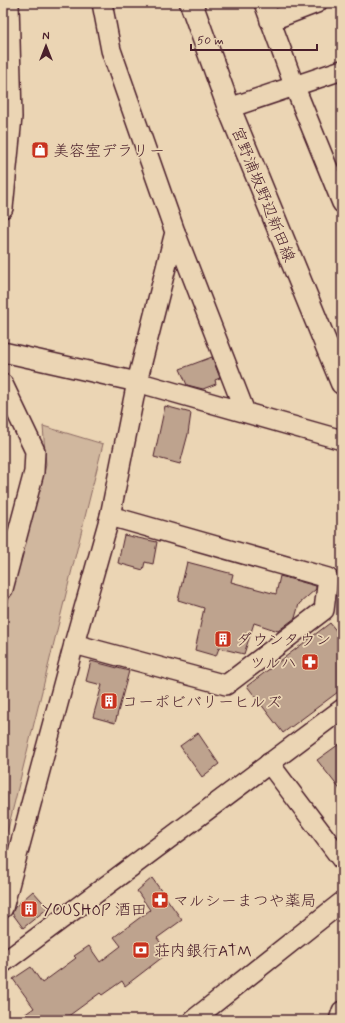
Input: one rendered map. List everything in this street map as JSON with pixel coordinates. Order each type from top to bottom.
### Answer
[{"type":"main road","name":"宮野浦坂野辺新田線","points":[[191,3],[229,108],[338,362],[342,383]]},
{"type":"street","points":[[3,208],[12,117],[10,3]]},
{"type":"street","points":[[102,3],[111,50],[175,232],[245,412]]},
{"type":"street","points":[[264,3],[294,86],[342,203]]},
{"type":"street","points":[[270,20],[317,3]]},
{"type":"street","points":[[229,108],[342,70]]},
{"type":"street","points":[[3,908],[110,516],[137,382],[175,232]]},
{"type":"street","points":[[3,352],[137,382],[342,440]]},
{"type":"street","points":[[3,384],[35,451],[34,472],[6,563],[3,589]]},
{"type":"street","points":[[74,644],[226,685],[324,610],[328,578],[110,516]]},
{"type":"street","points":[[3,963],[342,709]]},
{"type":"street","points":[[269,763],[342,860]]},
{"type":"street","points":[[193,1020],[342,902]]},
{"type":"street","points":[[339,1020],[342,1011]]},
{"type":"shaded area","points":[[43,426],[103,444],[3,849],[3,622],[46,465]]},
{"type":"building","points":[[212,357],[220,378],[215,380],[216,384],[203,389],[187,385],[180,369]]},
{"type":"building","points":[[165,406],[191,413],[188,434],[180,464],[154,457]]},
{"type":"building","points":[[124,535],[157,542],[153,564],[145,562],[143,570],[118,563]]},
{"type":"building","points":[[187,562],[233,574],[231,582],[276,594],[280,576],[316,586],[316,589],[299,604],[295,618],[278,631],[254,623],[244,654],[219,648],[216,656],[195,650],[204,608],[178,600]]},
{"type":"building","name":"ツルハ","points":[[330,623],[342,638],[342,689],[283,733],[247,686]]},
{"type":"building","name":"コーポビバリーヒルズ","points":[[91,661],[129,671],[115,723],[93,717],[102,685],[86,681]]},
{"type":"building","points":[[198,733],[219,764],[202,777],[180,746]]},
{"type":"building","points":[[342,742],[342,792],[317,760]]},
{"type":"building","points":[[152,878],[182,920],[157,938],[168,953],[125,986],[122,981],[102,995],[100,993],[63,1020],[17,1020],[34,1008],[13,979],[31,967],[42,983],[76,958],[74,956],[89,946],[100,962],[121,946],[114,937],[150,910],[137,891]]},
{"type":"building","name":"YOUSHOP 酒田","points":[[33,891],[48,908],[23,928],[12,913],[15,907]]},
{"type":"place","name":"美容室デラリー","points":[[40,150]]},
{"type":"place","name":"ダウンタウン","points":[[223,639]]},
{"type":"place","name":"ツルハ","points":[[310,662]]},
{"type":"place","name":"コーポビバリーヒルズ","points":[[109,701]]},
{"type":"place","name":"マルシーまつや薬局","points":[[160,900]]},
{"type":"place","name":"YOUSHOP 酒田","points":[[29,909]]},
{"type":"place","name":"荘内銀行ATM","points":[[141,950]]}]
